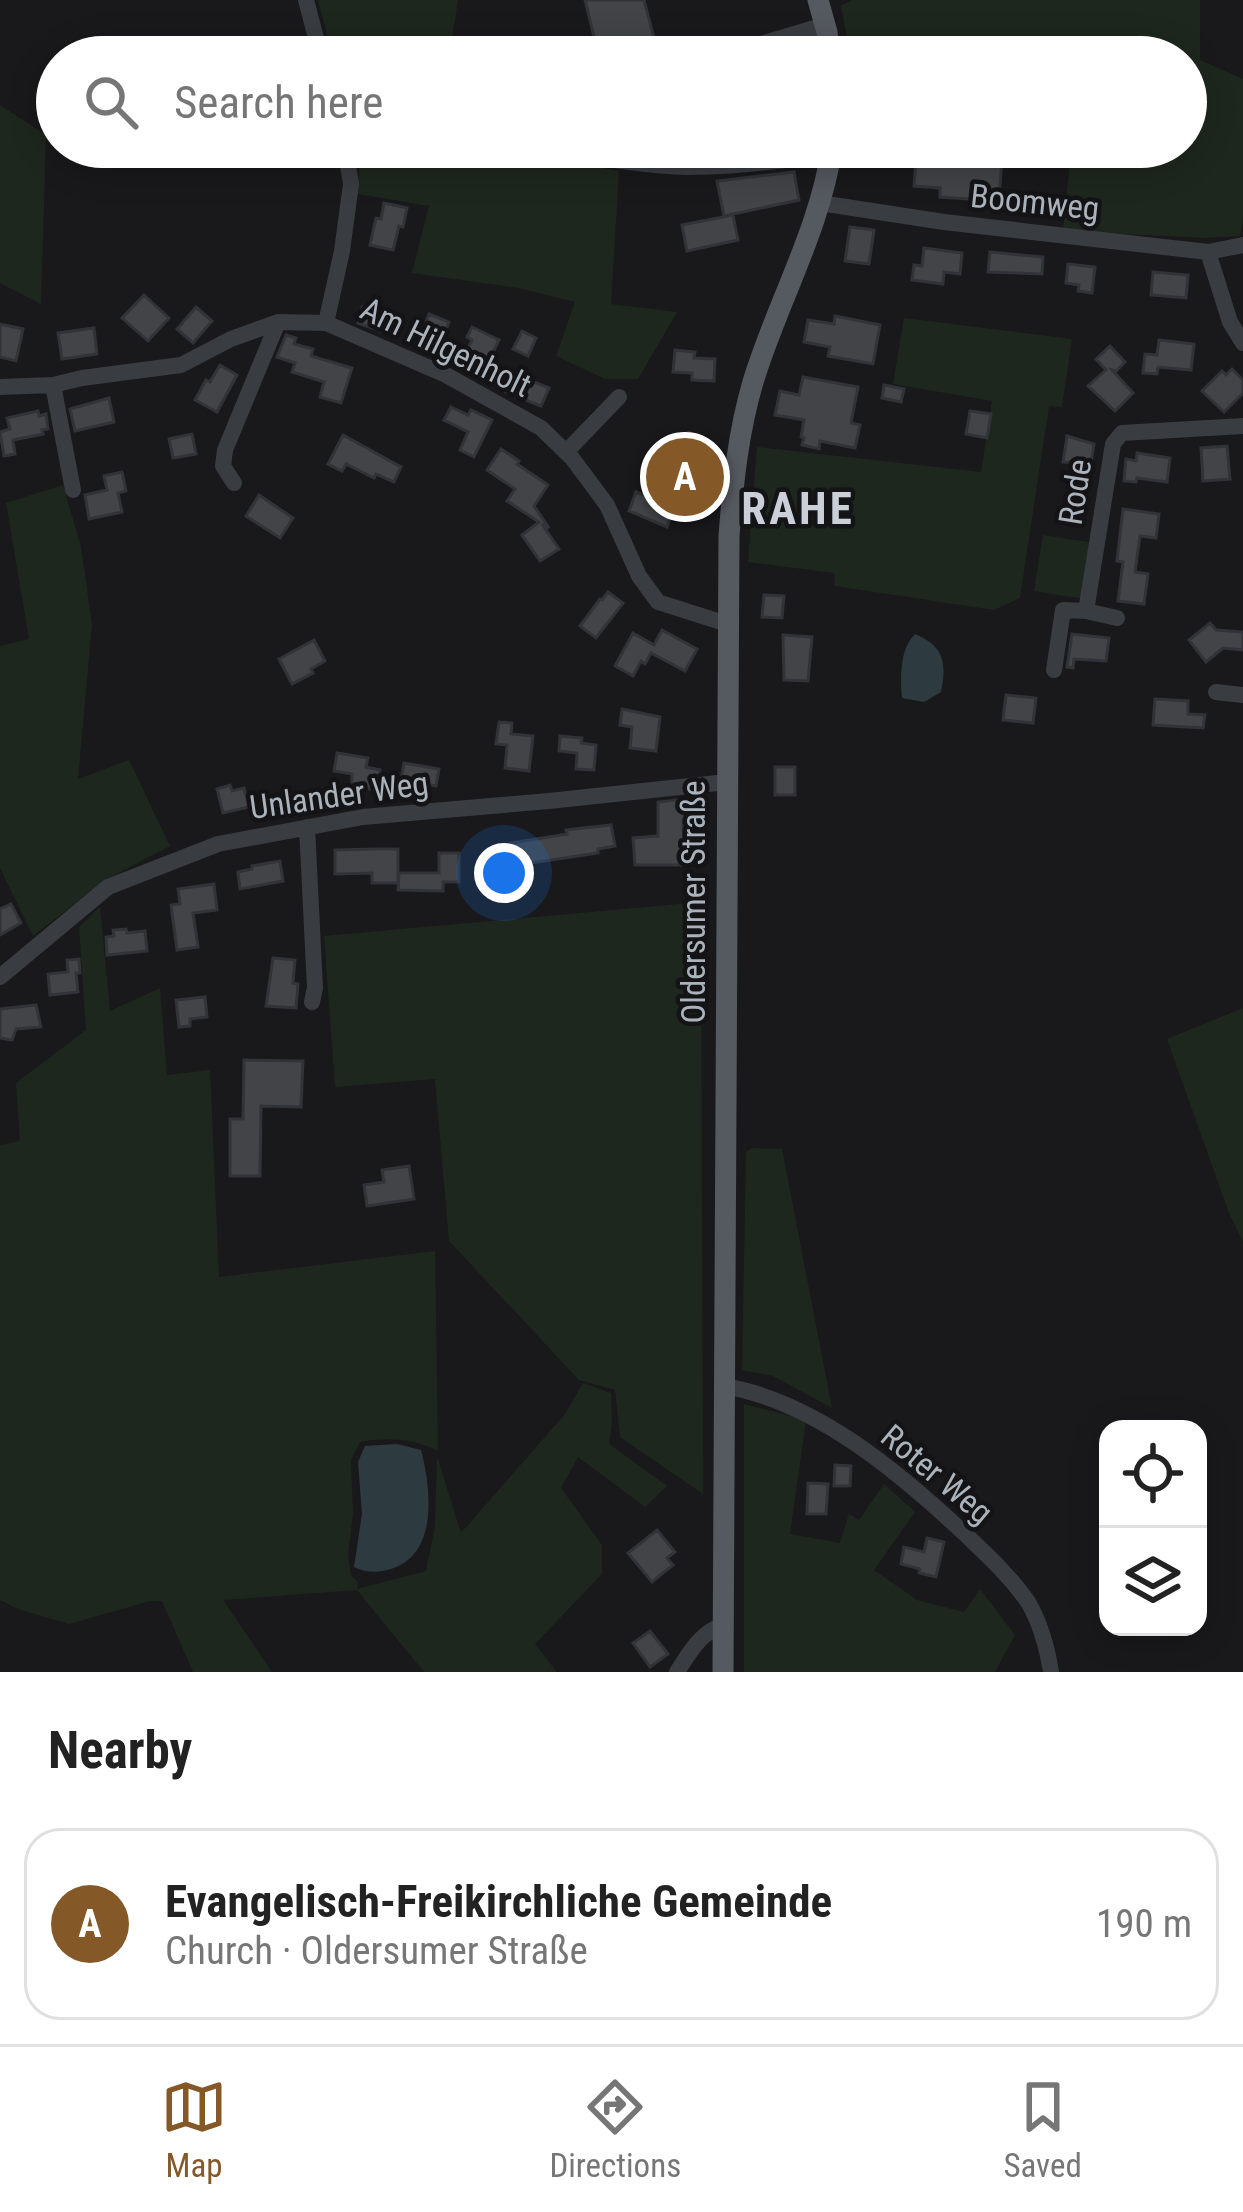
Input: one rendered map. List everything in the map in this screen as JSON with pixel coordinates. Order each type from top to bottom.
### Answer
[{"type":"main road","points":[[818,0],[827,36]]},
{"type":"main road","name":"Oldersumer Straße","points":[[723,1672],[729,536],[736,453],[752,384],[820,203],[827,168]]},
{"type":"street","points":[[306,0],[315,36]]},
{"type":"street","points":[[788,36],[825,25]]},
{"type":"street","points":[[0,387],[53,385],[181,365],[278,322],[326,323],[342,251],[348,168]]},
{"type":"street","name":"Boomweg","points":[[820,203],[1208,252],[1243,245]]},
{"type":"street","points":[[1208,252],[1230,322],[1243,344]]},
{"type":"street","points":[[234,483],[223,466],[225,450],[278,322]]},
{"type":"street","name":"Am Hilgenholt","points":[[326,323],[446,375],[542,428],[607,505],[639,576],[658,602],[728,624]]},
{"type":"street","points":[[53,385],[73,490]]},
{"type":"street","points":[[566,452],[620,397]]},
{"type":"street","name":"Rode","points":[[1086,611],[1114,444],[1122,433],[1243,426]]},
{"type":"street","points":[[1054,670],[1063,610],[1117,618]]},
{"type":"street","points":[[1216,692],[1243,695]]},
{"type":"street","name":"Unlander Weg","points":[[0,977],[108,887],[218,844],[363,817],[727,782]]},
{"type":"street","points":[[307,827],[312,1002]]},
{"type":"street","name":"Roter Weg","points":[[723,1386],[823,1422],[913,1486],[996,1564],[1028,1603],[1046,1641],[1051,1672]]},
{"type":"street","points":[[677,1672],[698,1641],[723,1625]]},
{"type":"shaded area","points":[[318,0],[458,0],[452,36],[327,36]]},
{"type":"shaded area","points":[[852,0],[1200,0],[1200,36],[847,36],[841,6]]},
{"type":"shaded area","points":[[1207,63],[1243,79],[1240,236],[1063,231],[1069,168],[1207,168]]},
{"type":"shaded area","points":[[0,105],[36,128],[36,168],[45,168],[41,304],[0,283]]},
{"type":"shaded area","points":[[359,168],[619,171],[611,304],[677,312],[638,379],[605,379],[556,356],[575,302],[518,288],[412,273],[429,206],[358,194]]},
{"type":"shaded area","points":[[904,318],[1072,339],[1062,407],[1049,406],[1020,598],[994,610],[835,586],[834,573],[748,562],[757,447],[981,472],[992,401],[893,384]]},
{"type":"shaded area","points":[[63,485],[81,547],[92,624],[78,779],[129,760],[170,846],[105,880],[33,936],[0,868],[0,646],[29,639],[6,503]]},
{"type":"shaded area","points":[[1043,535],[1094,543],[1085,599],[1034,591]]},
{"type":"shaded area","points":[[915,634],[938,650],[943,664],[941,692],[924,702],[902,698],[904,655]]},
{"type":"shaded area","points":[[701,902],[703,1494],[620,1437],[615,1390],[579,1380],[449,1241],[435,1079],[335,1087],[324,936]]},
{"type":"shaded area","points":[[100,907],[110,1011],[160,988],[167,1075],[210,1070],[219,1277],[435,1251],[438,1451],[400,1440],[360,1442],[351,1460],[353,1513],[348,1555],[357,1589],[426,1571],[435,1527],[437,1456],[461,1533],[565,1414],[583,1383],[611,1393],[609,1444],[667,1486],[645,1507],[578,1457],[561,1488],[602,1545],[602,1574],[535,1644],[557,1672],[424,1672],[357,1590],[223,1600],[272,1672],[193,1672],[162,1601],[69,1624],[0,1600],[0,1145],[20,1141],[16,1083],[86,1030],[79,927]]},
{"type":"shaded area","points":[[1243,1008],[1243,1242],[1167,1039]]},
{"type":"shaded area","points":[[782,1149],[832,1408],[773,1376],[742,1370],[746,1152]]},
{"type":"shaded area","points":[[744,1404],[806,1420],[790,1534],[840,1543],[849,1514],[859,1520],[884,1484],[915,1512],[874,1570],[917,1600],[964,1612],[980,1589],[1015,1635],[995,1672],[744,1672]]},
{"type":"shaded area","points":[[397,1444],[421,1450],[429,1500],[424,1535],[406,1561],[386,1570],[363,1570],[354,1567],[362,1514],[358,1462],[365,1446]]},
{"type":"building","points":[[585,0],[644,0],[653,36],[594,36]]},
{"type":"building","points":[[915,168],[1001,168],[999,201],[940,197],[940,188],[914,186]]},
{"type":"building","points":[[794,172],[799,200],[724,216],[717,181]]},
{"type":"building","points":[[384,203],[407,208],[393,250],[370,245]]},
{"type":"building","points":[[733,215],[738,240],[687,251],[682,225]]},
{"type":"building","points":[[850,227],[874,230],[869,264],[845,261]]},
{"type":"building","points":[[924,248],[962,253],[960,274],[944,272],[943,284],[912,280],[914,265],[922,266]]},
{"type":"building","points":[[990,252],[1043,257],[1042,274],[988,272]]},
{"type":"building","points":[[1068,264],[1095,267],[1092,293],[1066,283]]},
{"type":"building","points":[[1153,272],[1188,275],[1186,298],[1151,295]]},
{"type":"building","points":[[144,295],[169,318],[148,341],[122,318]]},
{"type":"building","points":[[196,307],[212,321],[193,343],[177,329]]},
{"type":"building","points":[[362,307],[393,319],[389,334],[358,323]]},
{"type":"building","points":[[429,314],[449,322],[440,346],[420,338]]},
{"type":"building","points":[[835,316],[880,325],[873,364],[828,356],[830,347],[804,342],[808,320],[834,324]]},
{"type":"building","points":[[0,324],[23,329],[16,361],[0,357]]},
{"type":"building","points":[[472,327],[499,340],[488,363],[466,352]]},
{"type":"building","points":[[94,328],[97,354],[62,359],[58,333]]},
{"type":"building","points":[[522,331],[536,338],[528,356],[513,349]]},
{"type":"building","points":[[286,335],[296,338],[294,344],[313,349],[311,356],[352,368],[341,403],[320,397],[324,382],[292,372],[295,363],[277,357]]},
{"type":"building","points":[[1159,340],[1194,344],[1191,370],[1158,367],[1157,374],[1143,373],[1145,354],[1157,355]]},
{"type":"building","points":[[1110,346],[1125,362],[1112,370],[1133,393],[1115,411],[1088,386],[1106,370],[1096,359]]},
{"type":"building","points":[[675,350],[695,352],[694,358],[715,359],[714,381],[692,380],[692,373],[673,372]]},
{"type":"building","points":[[220,365],[237,375],[217,412],[195,400]]},
{"type":"building","points":[[1232,369],[1243,380],[1243,393],[1224,412],[1202,391],[1222,371],[1226,375]]},
{"type":"building","points":[[514,374],[549,388],[541,406],[506,392]]},
{"type":"building","points":[[803,377],[858,387],[851,423],[860,425],[855,448],[820,441],[819,449],[802,445],[804,420],[775,415],[780,391],[799,395]]},
{"type":"building","points":[[884,385],[904,389],[901,402],[882,398]]},
{"type":"building","points":[[109,398],[114,422],[75,431],[70,409]]},
{"type":"building","points":[[451,407],[492,420],[474,457],[460,450],[468,432],[444,420]]},
{"type":"building","points":[[38,411],[39,416],[46,414],[48,429],[13,440],[15,454],[4,456],[0,432],[10,429],[7,418]]},
{"type":"building","points":[[970,411],[991,414],[987,438],[966,434]]},
{"type":"building","points":[[689,432],[698,438],[693,502],[673,512],[667,527],[629,511],[636,492],[654,499],[661,482],[649,453]]},
{"type":"building","points":[[192,434],[196,454],[173,458],[169,439]]},
{"type":"building","points":[[343,435],[401,467],[394,482],[346,464],[342,471],[328,464]]},
{"type":"building","points":[[1067,436],[1094,444],[1091,463],[1063,462]]},
{"type":"building","points":[[1227,446],[1230,479],[1203,481],[1201,448]]},
{"type":"building","points":[[501,449],[548,485],[534,506],[559,549],[540,561],[522,535],[539,522],[507,501],[515,489],[487,470]]},
{"type":"building","points":[[1137,453],[1170,458],[1167,482],[1124,481],[1126,459],[1136,461]]},
{"type":"building","points":[[122,472],[126,491],[118,493],[122,512],[89,519],[85,495],[107,490],[104,476]]},
{"type":"building","points":[[259,495],[293,518],[280,538],[246,516]]},
{"type":"building","points":[[1123,509],[1159,514],[1156,538],[1140,536],[1135,572],[1148,574],[1144,604],[1118,601]]},
{"type":"building","points":[[608,592],[623,603],[596,638],[580,626]]},
{"type":"building","points":[[764,595],[784,596],[782,618],[762,617]]},
{"type":"building","points":[[1210,623],[1216,630],[1243,632],[1243,650],[1223,648],[1206,662],[1189,640]]},
{"type":"building","points":[[662,630],[697,649],[685,671],[651,653],[633,676],[615,666],[633,633],[654,645]]},
{"type":"building","points":[[1072,634],[1109,638],[1106,661],[1074,659],[1073,668],[1067,667]]},
{"type":"building","points":[[783,635],[812,637],[808,681],[784,680]]},
{"type":"building","points":[[314,640],[325,661],[292,684],[279,659]]},
{"type":"building","points":[[1006,695],[1036,698],[1033,723],[1003,720]]},
{"type":"building","points":[[1155,699],[1188,701],[1188,714],[1205,715],[1203,728],[1153,725]]},
{"type":"building","points":[[622,709],[660,717],[656,751],[630,748],[632,727],[620,725]]},
{"type":"building","points":[[499,722],[512,723],[511,734],[533,736],[529,771],[505,768],[507,745],[496,744]]},
{"type":"building","points":[[560,736],[596,745],[594,770],[576,769],[577,753],[559,751]]},
{"type":"building","points":[[337,753],[368,758],[366,767],[380,770],[377,790],[364,788],[361,804],[352,806],[352,774],[334,771]]},
{"type":"building","points":[[404,763],[439,769],[436,786],[401,780]]},
{"type":"building","points":[[775,767],[795,767],[795,795],[775,795]]},
{"type":"building","points":[[230,785],[232,791],[244,788],[249,807],[223,813],[217,789]]},
{"type":"building","points":[[658,802],[696,802],[696,819],[683,820],[685,865],[635,865],[633,838],[658,836]]},
{"type":"building","points":[[611,825],[615,846],[531,863],[532,869],[515,871],[511,843]]},
{"type":"building","points":[[398,849],[398,883],[372,883],[372,873],[335,874],[335,850]]},
{"type":"building","points":[[439,853],[459,853],[459,882],[443,882],[443,891],[398,890],[399,873],[439,873]]},
{"type":"building","points":[[280,861],[283,881],[240,889],[238,872]]},
{"type":"building","points":[[214,884],[217,910],[193,913],[198,947],[177,950],[171,905],[180,904],[178,889]]},
{"type":"building","points":[[11,904],[21,923],[0,935],[0,909]]},
{"type":"building","points":[[126,929],[127,933],[145,931],[147,951],[107,955],[106,937],[114,936],[113,930]]},
{"type":"building","points":[[273,958],[295,960],[296,1008],[266,1006]]},
{"type":"building","points":[[79,959],[78,992],[50,995],[48,974],[68,972],[67,960]]},
{"type":"building","points":[[205,997],[207,1017],[190,1019],[190,1026],[179,1027],[176,1000]]},
{"type":"building","points":[[36,1005],[41,1027],[16,1029],[12,1040],[0,1038],[0,1009]]},
{"type":"building","points":[[244,1060],[303,1061],[301,1107],[261,1106],[260,1176],[230,1176],[230,1119],[243,1119]]},
{"type":"building","points":[[409,1166],[414,1199],[367,1206],[364,1185],[384,1182],[382,1170]]},
{"type":"building","points":[[835,1465],[851,1466],[850,1486],[834,1486]]},
{"type":"building","points":[[808,1483],[828,1484],[826,1514],[807,1514]]},
{"type":"building","points":[[657,1530],[675,1552],[667,1558],[673,1565],[652,1582],[628,1553]]},
{"type":"building","points":[[927,1538],[944,1542],[936,1577],[901,1564],[904,1547],[924,1552]]},
{"type":"building","points":[[650,1631],[668,1654],[650,1667],[633,1643]]},
{"type":"place","name":"Evangelisch-Freikirchliche Gemeinde","points":[[685,477]]},
{"type":"district","name":"RAHE","points":[[798,508]]}]
